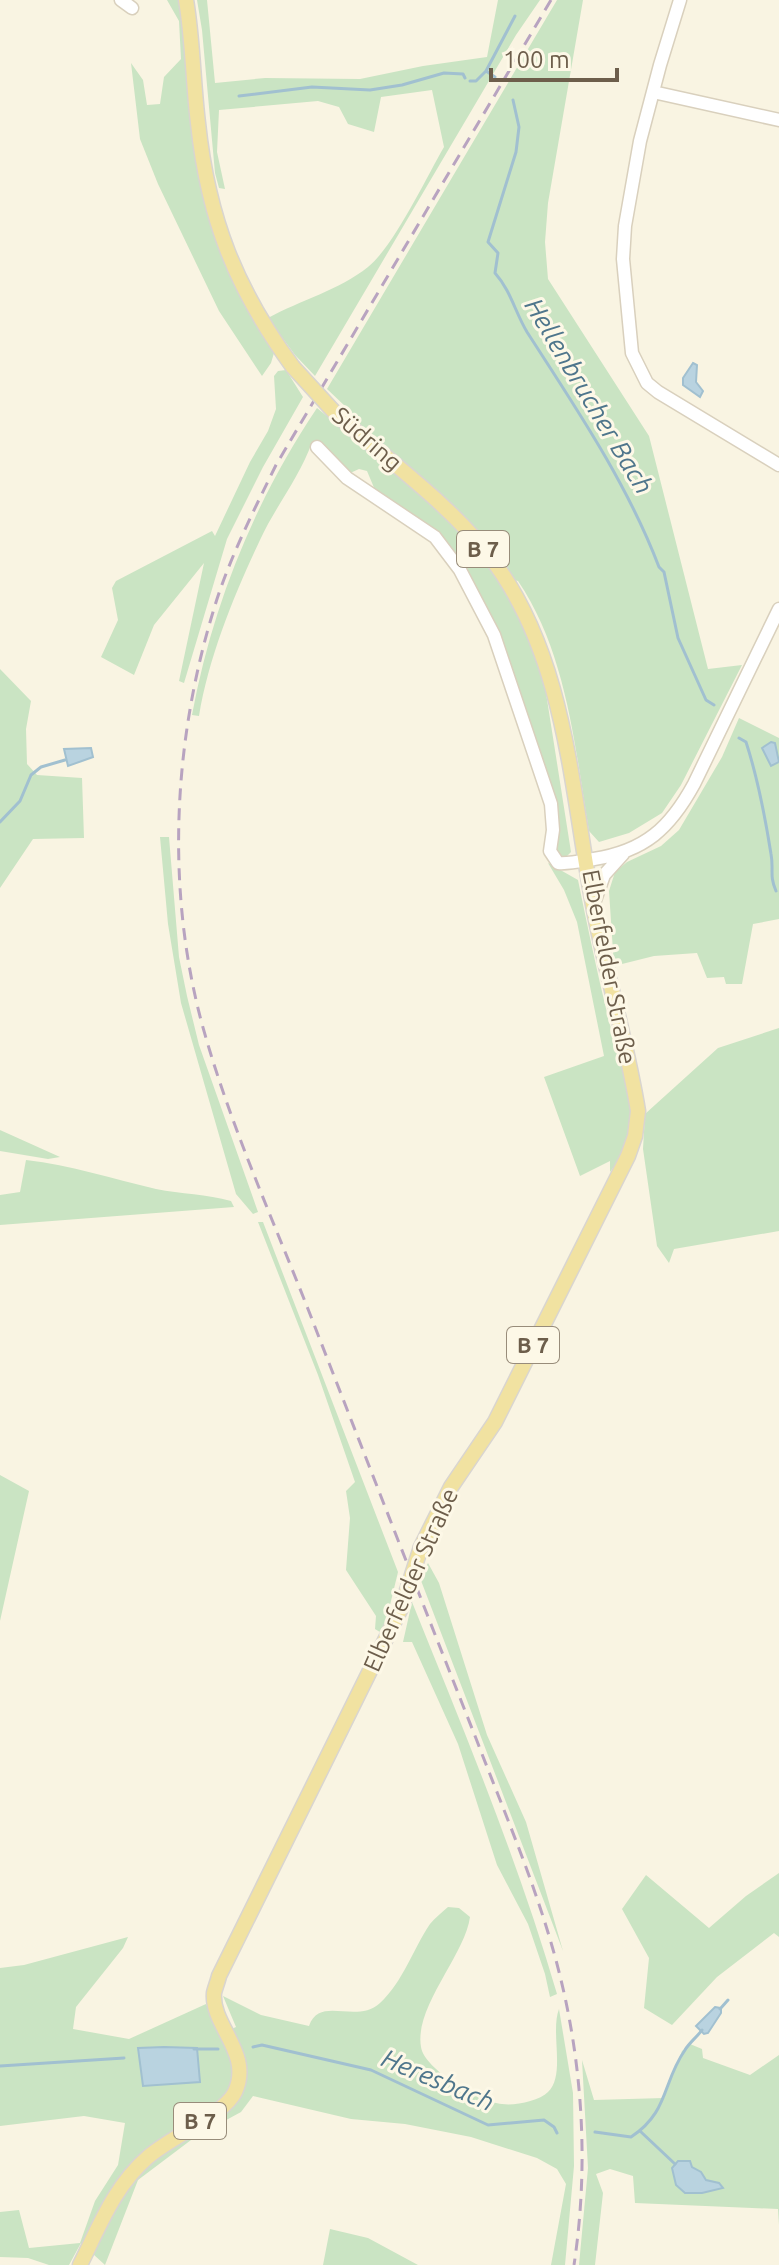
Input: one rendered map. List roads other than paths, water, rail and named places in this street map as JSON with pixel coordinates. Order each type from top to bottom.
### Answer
[{"type":"main road","name":"Südring","points":[[186,0],[202,161],[214,213],[244,293],[293,367],[336,414],[446,509],[491,559],[519,604],[545,667],[563,731],[584,861]]},
{"type":"main road","name":"Elberfelder Straße","points":[[80,2265],[115,2196],[146,2158],[228,2104],[235,2093],[238,2083],[236,2052],[215,2007],[214,1994],[219,1976],[402,1606],[421,1547],[451,1487],[495,1422],[635,1136],[636,1098],[584,861]]},
{"type":"street","points":[[121,0],[132,8]]},
{"type":"street","points":[[680,0],[640,141],[625,226],[623,259],[632,353],[647,383],[658,392],[779,465]]},
{"type":"street","points":[[653,92],[779,120]]},
{"type":"street","points":[[317,447],[347,478],[422,527],[444,547],[494,635],[551,804],[551,855],[562,864],[584,861]]},
{"type":"street","name":"Elberfelder Straße","points":[[584,861],[626,852],[657,834],[682,807],[779,609]]},
{"type":"street","points":[[593,907],[604,875],[626,852]]},
{"type":"water","points":[[693,363],[697,365],[696,382],[703,391],[700,397],[683,385],[683,378]]},
{"type":"water","points":[[775,743],[779,762],[771,766],[762,748]]},
{"type":"water","points":[[91,748],[93,757],[68,766],[64,749]]},
{"type":"water","points":[[715,2007],[721,2008],[721,2013],[708,2033],[704,2034],[696,2026]]},
{"type":"water","points":[[138,2048],[197,2048],[200,2082],[143,2086]]},
{"type":"water","points":[[678,2161],[690,2161],[706,2180],[719,2183],[723,2188],[685,2193],[676,2185],[672,2168]]},
{"type":"waterway","name":"Hellenbrucher Bach","points":[[495,77],[486,71],[515,16]]},
{"type":"waterway","points":[[470,81],[476,81],[486,71]]},
{"type":"waterway","points":[[239,96],[312,87],[370,90],[444,73],[463,74],[465,78]]},
{"type":"waterway","name":"Hellenbrucher Bach","points":[[513,100],[519,127],[516,152],[488,242],[498,253],[495,273],[632,506],[664,572],[678,638],[706,700],[714,705]]},
{"type":"waterway","name":"Hellenbrucher Bach","points":[[739,738],[746,742],[758,784],[776,891]]},
{"type":"waterway","points":[[0,822],[20,801],[31,775],[41,767],[65,760]]},
{"type":"waterway","name":"Heresbach","points":[[720,2009],[728,2000]]},
{"type":"waterway","name":"Heresbach","points":[[595,2132],[631,2137],[643,2127],[659,2107],[687,2047],[702,2030]]},
{"type":"waterway","name":"Heresbach","points":[[253,2047],[262,2045],[371,2070],[488,2125],[544,2120],[557,2133]]},
{"type":"waterway","name":"Heresbach","points":[[194,2049],[218,2049]]},
{"type":"waterway","name":"Heresbach","points":[[0,2066],[124,2058]]},
{"type":"waterway","points":[[640,2131],[675,2164]]},
{"type":"railway","points":[[551,0],[276,465],[233,555],[213,612],[189,713],[182,765],[179,870],[190,973],[225,1097],[517,1843],[552,1946],[570,2024],[580,2104],[582,2185],[574,2265]]}]
